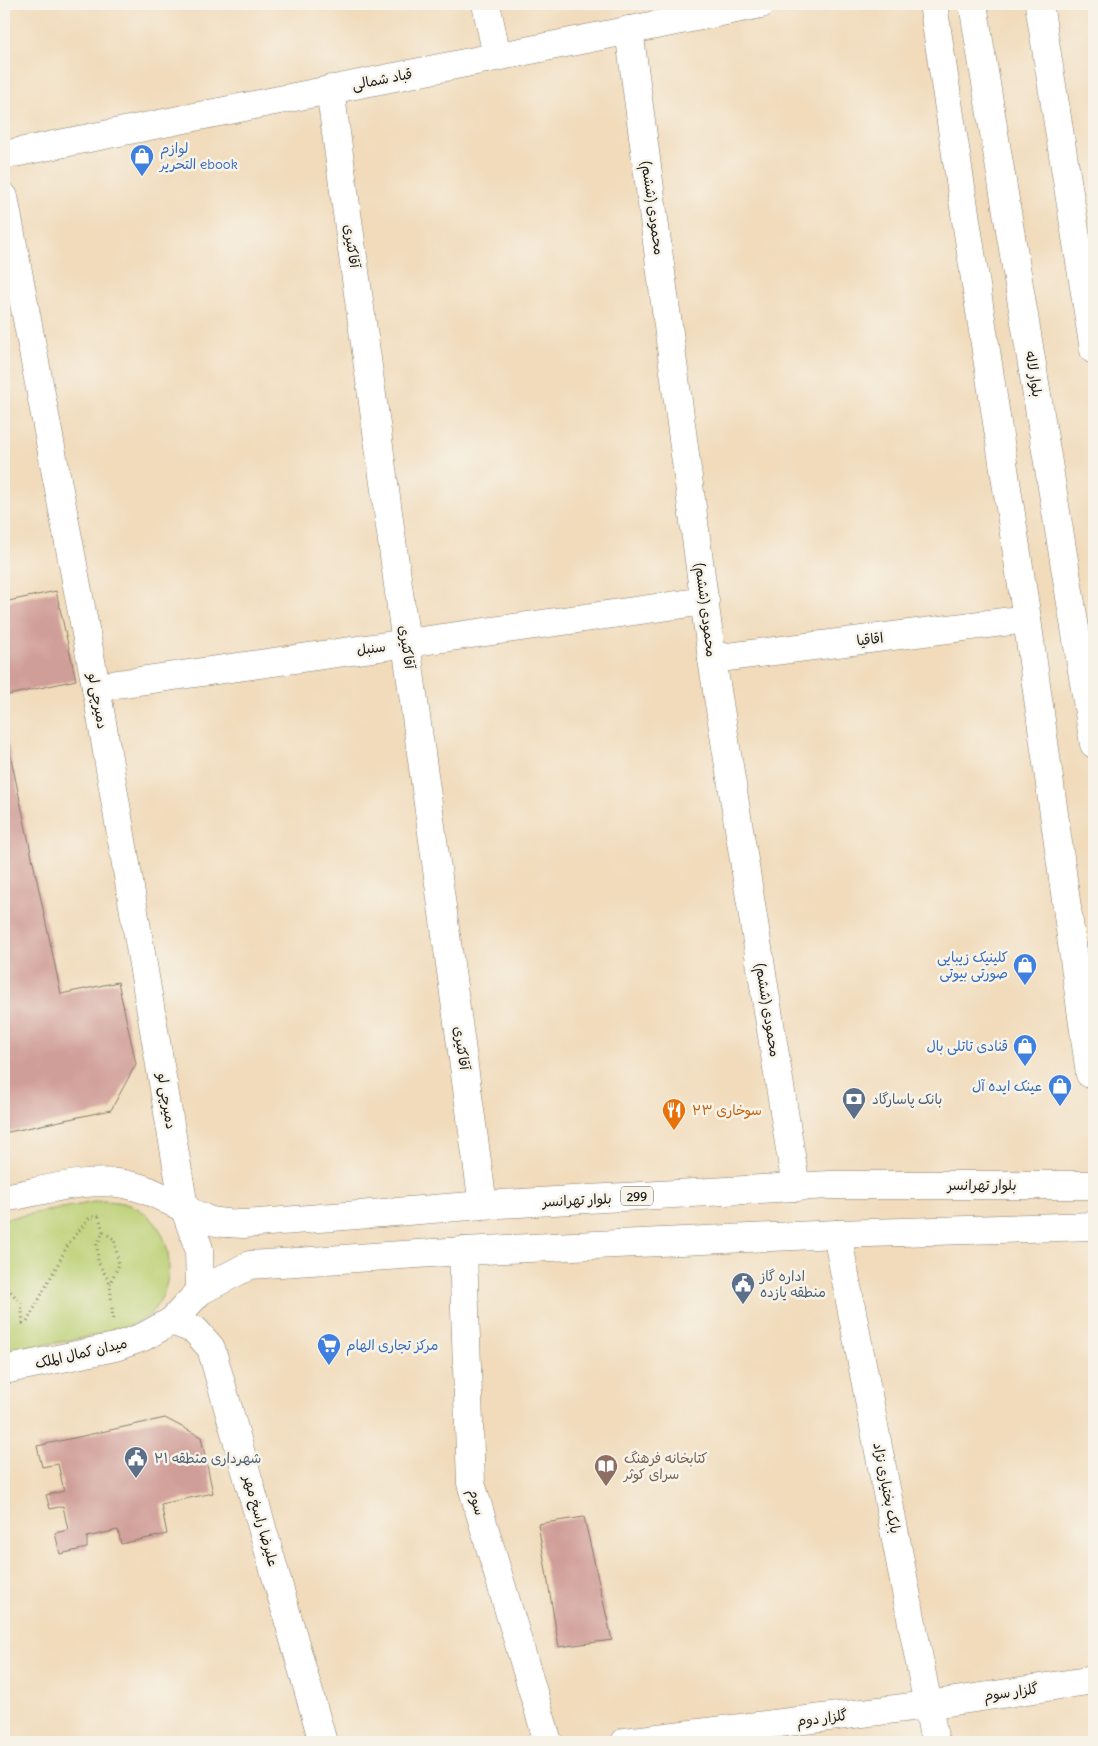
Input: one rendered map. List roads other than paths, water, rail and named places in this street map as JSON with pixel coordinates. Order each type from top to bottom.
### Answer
[{"type":"street","points":[[486,4],[497,56]]},
{"type":"street","name":"قباد شمالی","points":[[4,154],[629,30],[706,9],[760,4]]},
{"type":"street","points":[[933,4],[1027,619],[1090,1074]]},
{"type":"street","name":"بلوار لاله","points":[[974,4],[1094,744]]},
{"type":"street","points":[[1039,4],[1094,350]]},
{"type":"street","name":"محمودی (ششم)","points":[[629,30],[712,659],[796,1187]]},
{"type":"street","name":"آقاکثیری","points":[[330,89],[483,1205]]},
{"type":"street","name":"دمیرچی لو","points":[[4,197],[96,687],[184,1208]]},
{"type":"street","name":"سنبل","points":[[96,687],[705,600]]},
{"type":"street","name":"اقاقیا","points":[[712,659],[1027,619]]},
{"type":"street","points":[[4,1198],[81,1184],[113,1182],[140,1188],[184,1208],[199,1249],[200,1291],[250,1265],[463,1251],[837,1234],[1094,1226]]},
{"type":"street","name":"بلوار تهرانسر","points":[[184,1208],[207,1220],[244,1224],[483,1205],[796,1187],[1094,1185]]},
{"type":"street","name":"بابک بختیاری نژاد","points":[[837,1234],[935,1742]]},
{"type":"street","name":"سوم","points":[[463,1251],[471,1483],[548,1742]]},
{"type":"street","name":"میدان کمال الملک","points":[[4,1370],[115,1347],[143,1336],[172,1321],[200,1291]]},
{"type":"street","name":"علیرضا راسخ مهر","points":[[172,1321],[195,1330],[211,1348],[323,1742]]},
{"type":"street","name":"گلزار سوم","points":[[928,1705],[1094,1680]]},
{"type":"street","name":"گلزار دوم","points":[[625,1742],[928,1705]]},
{"type":"place","name":"لوازم التحریر ebook","points":[[142,177]]},
{"type":"place","name":"کلینیک زیبایی صورتی بیوتی","points":[[1025,986]]},
{"type":"place","name":"قنادی تاتلی بال","points":[[1025,1067]]},
{"type":"place","name":"عینک ایده آل","points":[[1060,1107]]},
{"type":"place","name":"بانک پاسارگاد","points":[[854,1120]]},
{"type":"place","name":"سوخاری ۲۳","points":[[674,1131]]},
{"type":"place","name":"اداره گاز منطقه یازده","points":[[743,1305]]},
{"type":"place","name":"مرکز تجاری الهام","points":[[329,1366]]},
{"type":"place","name":"شهرداری منطقه ۲۱","points":[[136,1479]]},
{"type":"place","name":"کتابخانه فرهنگ سرای کوثر","points":[[606,1487]]}]
